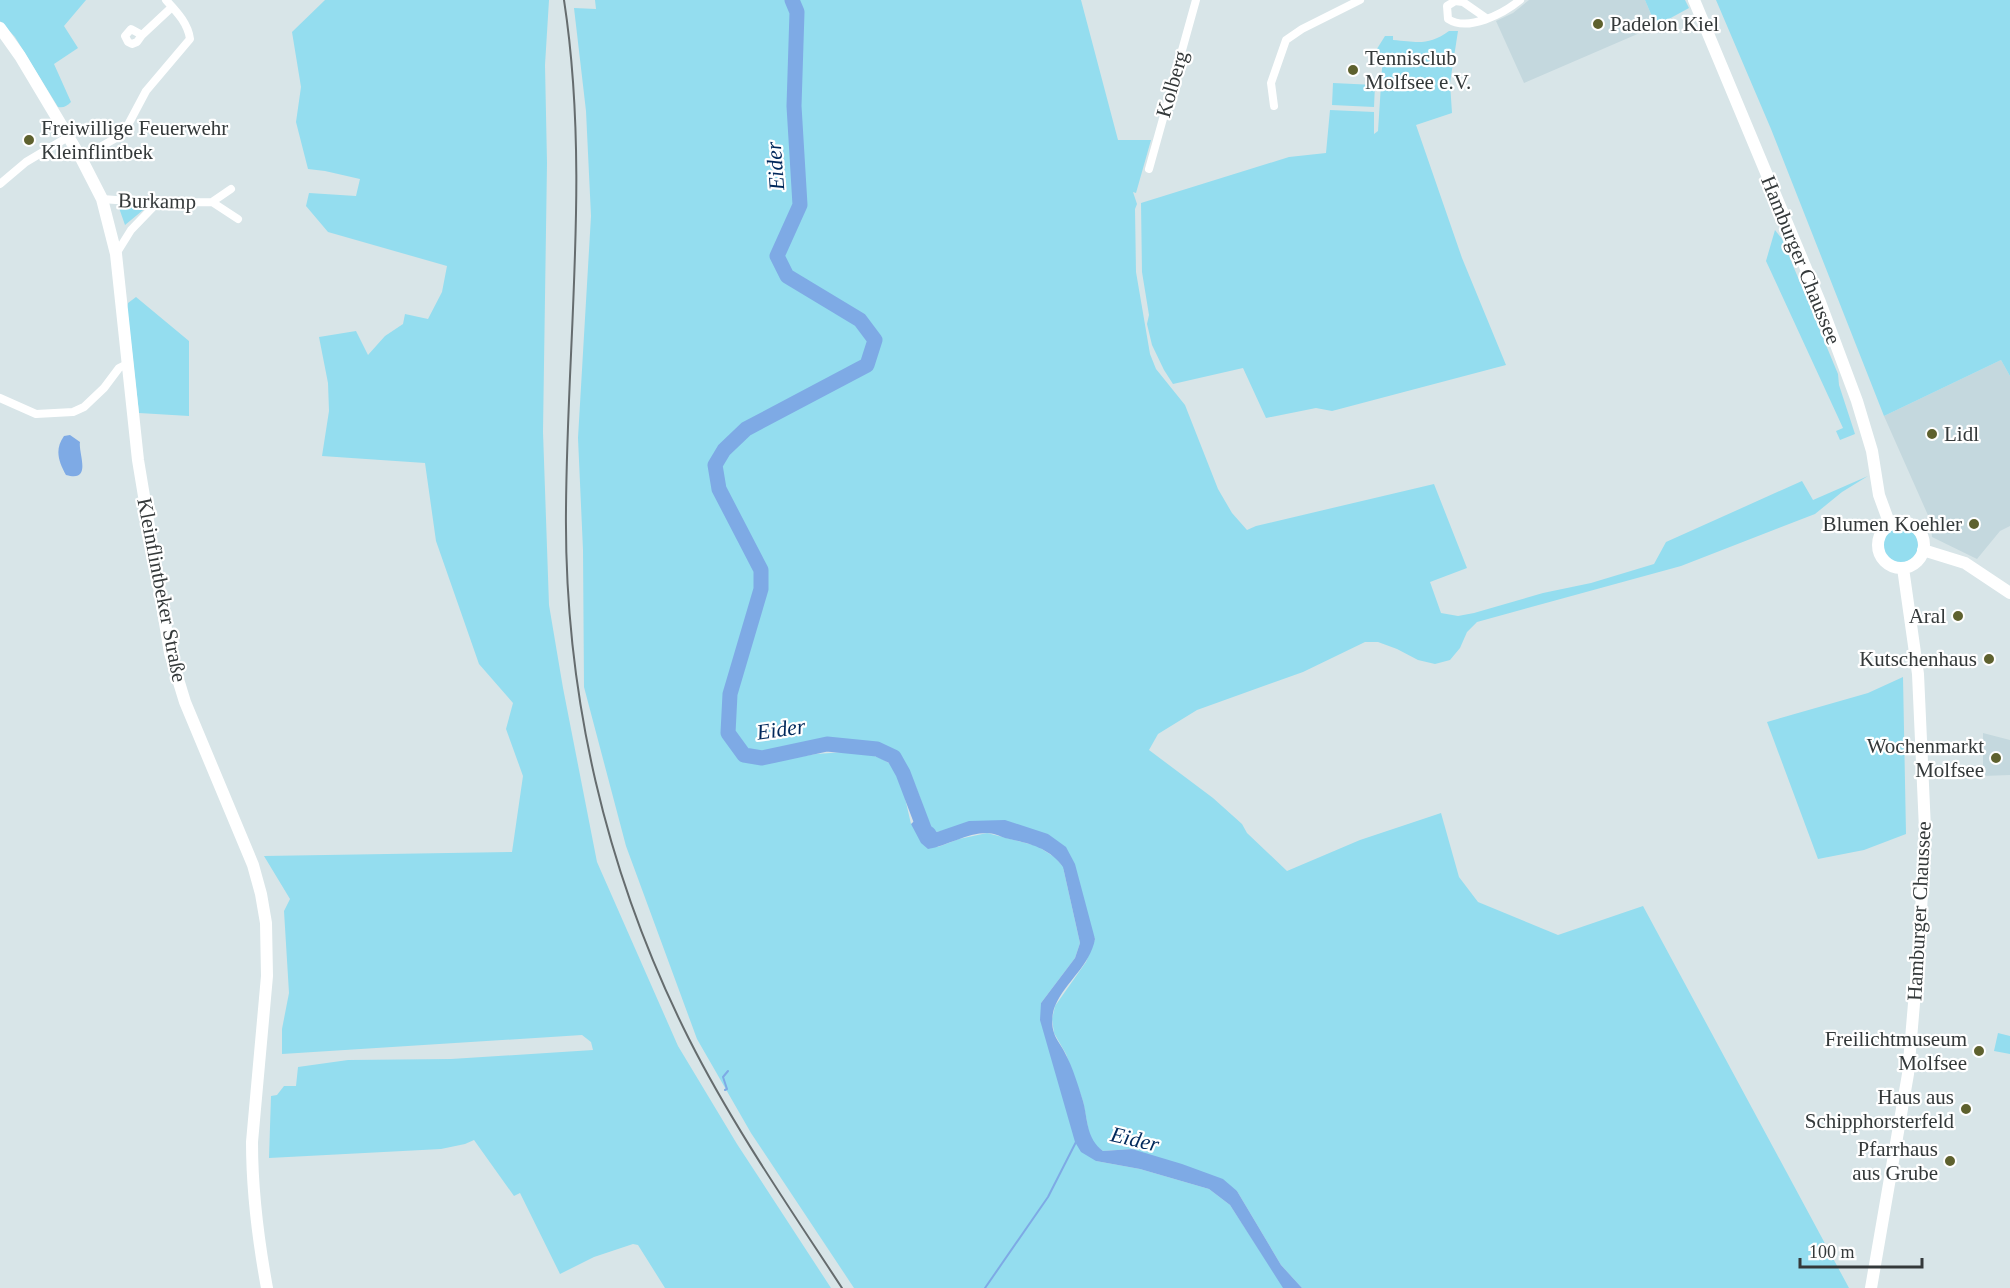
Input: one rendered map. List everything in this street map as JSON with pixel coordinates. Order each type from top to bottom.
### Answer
[{"type":"main road","name":"Hamburger Chaussee","points":[[1694,0],[1820,302],[1857,401],[1872,452],[1879,495],[1890,525]]},
{"type":"main road","name":"Kleinflintbeker Straße","points":[[0,28],[20,56],[81,158],[102,199],[116,254],[138,460],[170,653],[185,702],[253,865],[261,894],[266,922],[267,976],[252,1142],[252,1167],[258,1240],[267,1288]]},
{"type":"main road","points":[[1902,522],[1914,527],[1922,537],[1923,550],[1916,562],[1903,568],[1888,565],[1879,552],[1879,537],[1890,525],[1902,522]]},
{"type":"main road","points":[[1923,550],[1965,563],[2010,593]]},
{"type":"main road","name":"Hamburger Chaussee","points":[[1871,1288],[1908,1074],[1920,933],[1924,841],[1918,674],[1903,568]]},
{"type":"street","points":[[81,158],[116,138],[129,123],[146,91],[188,43],[190,32],[166,0]]},
{"type":"street","name":"Kolberg","points":[[1149,169],[1196,0]]},
{"type":"street","points":[[1274,106],[1271,83],[1286,40],[1302,29],[1360,0]]},
{"type":"street","points":[[1486,18],[1511,7],[1520,0]]},
{"type":"street","points":[[142,35],[172,7]]},
{"type":"street","points":[[0,184],[26,162],[68,137]]},
{"type":"street","name":"Burkamp","points":[[102,199],[158,203],[212,202],[231,189]]},
{"type":"street","name":"Burkamp","points":[[212,202],[238,219]]},
{"type":"street","points":[[116,254],[131,230],[158,203]]},
{"type":"street","points":[[0,398],[36,414],[73,412],[84,407],[104,388],[119,368],[127,364]]},
{"type":"shaded area","points":[[0,0],[86,0],[64,26],[78,48],[54,64],[71,102],[67,106],[58,107],[15,37],[0,21]]},
{"type":"shaded area","points":[[325,0],[549,0],[545,65],[547,163],[543,432],[549,605],[597,862],[678,1046],[737,1144],[831,1288],[665,1288],[638,1245],[633,1244],[594,1257],[560,1274],[520,1193],[514,1196],[474,1140],[441,1149],[269,1158],[271,1096],[277,1095],[284,1086],[296,1086],[298,1067],[348,1060],[451,1059],[593,1050],[591,1042],[582,1035],[282,1054],[282,1029],[289,993],[284,911],[290,899],[264,856],[512,852],[523,776],[506,729],[513,703],[479,664],[436,541],[425,463],[322,456],[329,411],[328,383],[319,337],[356,331],[368,355],[385,336],[403,324],[405,314],[428,319],[442,292],[447,266],[328,232],[306,206],[309,193],[356,196],[360,179],[308,169],[296,122],[301,87],[292,32]]},
{"type":"shaded area","points":[[595,0],[1081,0],[1118,140],[1151,140],[1136,193],[1133,192],[1137,204],[1135,209],[1136,272],[1150,354],[1156,369],[1185,405],[1218,489],[1232,513],[1247,530],[1434,484],[1467,568],[1430,582],[1441,613],[1458,616],[1474,613],[1654,564],[1666,542],[1802,481],[1813,500],[1868,476],[1842,492],[1815,514],[1681,566],[1477,622],[1467,632],[1460,648],[1450,660],[1435,664],[1418,660],[1378,642],[1365,642],[1303,672],[1197,710],[1158,734],[1149,750],[1213,798],[1242,824],[1247,833],[1287,871],[1360,840],[1441,813],[1459,877],[1478,902],[1558,935],[1643,906],[1849,1288],[1302,1288],[1281,1265],[1237,1191],[1132,1149],[1103,1151],[1090,1138],[1083,1101],[1066,1054],[1054,1033],[1052,1019],[1055,1006],[1086,962],[1095,939],[1063,868],[1080,943],[1075,958],[1041,1003],[1096,1161],[1140,1169],[1209,1189],[1230,1205],[1284,1288],[854,1288],[751,1133],[697,1039],[626,846],[584,687],[583,550],[578,438],[591,216],[586,111],[574,8],[596,9]],"holes":[[[824,742],[851,742],[882,747],[890,750],[903,761],[932,829],[937,832],[945,830],[1048,834],[1062,866],[1056,858],[1037,846],[987,833],[959,839],[938,847],[911,824],[902,785],[892,765],[872,755],[845,752],[816,754],[759,764],[748,761],[738,754],[745,752],[765,754]]]},
{"type":"shaded area","points":[[1529,0],[1645,0],[1656,26],[1524,83],[1496,21],[1513,13]]},
{"type":"shaded area","points":[[1645,0],[1685,0],[1689,8],[1656,26]]},
{"type":"shaded area","points":[[1716,0],[2010,0],[2010,376],[2001,360],[1884,416],[1771,129]]},
{"type":"shaded area","points":[[1449,31],[1458,31],[1450,83],[1452,113],[1416,125],[1462,258],[1506,365],[1332,411],[1316,408],[1266,418],[1243,368],[1173,384],[1152,345],[1147,324],[1149,315],[1142,272],[1141,203],[1289,157],[1326,153],[1330,110],[1374,112],[1374,134],[1378,131],[1382,69],[1375,52],[1385,36],[1393,36],[1393,40],[1422,42],[1435,39]]},
{"type":"shaded area","points":[[1333,83],[1375,85],[1374,107],[1332,105]]},
{"type":"shaded area","points":[[118,205],[148,206],[125,225]]},
{"type":"shaded area","points":[[1775,230],[1782,239],[1838,374],[1839,385],[1855,434],[1840,440],[1836,431],[1843,428],[1766,261]]},
{"type":"shaded area","points":[[136,297],[189,341],[189,416],[139,413],[127,307],[128,303]]},
{"type":"shaded area","points":[[2001,360],[2010,376],[2010,526],[2000,531],[1977,559],[1932,537],[1931,522],[1884,416]]},
{"type":"shaded area","points":[[70,435],[80,442],[82,459],[82,471],[79,475],[74,476],[66,475],[58,451],[64,436]]},
{"type":"shaded area","points":[[1900,527],[1913,532],[1918,545],[1913,558],[1900,563],[1887,558],[1882,545],[1887,532]]},
{"type":"shaded area","points":[[1903,677],[1906,834],[1864,850],[1818,859],[1767,722],[1868,693]]},
{"type":"shaded area","name":"Wochenmarkt Molfsee","points":[[1983,733],[2010,740],[2010,775],[1983,776]]},
{"type":"shaded area","points":[[924,812],[932,829],[937,832],[969,821],[1005,820],[1048,834],[1066,847],[1075,864],[1095,939],[1088,957],[1055,1006],[1052,1026],[1075,1077],[1093,1140],[1103,1151],[1132,1149],[1223,1179],[1237,1191],[1281,1265],[1302,1288],[1283,1288],[1230,1205],[1209,1189],[1140,1169],[1096,1161],[1081,1152],[1075,1142],[1040,1020],[1041,1003],[1075,958],[1080,943],[1063,867],[1044,850],[989,833],[972,835],[928,849],[921,843],[911,824]]},
{"type":"shaded area","points":[[1998,1033],[2010,1036],[2010,1054],[1994,1051]]},
{"type":"waterway","name":"Eider","points":[[792,0],[797,12],[794,106],[800,205],[777,256],[787,276],[860,320],[875,340],[867,365],[746,429],[724,450],[715,465],[719,489],[761,570],[761,589],[730,694],[728,733],[744,755],[762,758],[827,744],[877,749],[894,757],[903,773],[925,831],[929,834]]},
{"type":"waterway","points":[[725,1090],[727,1089],[723,1077],[728,1071]]},
{"type":"waterway","points":[[985,1288],[1048,1197],[1077,1140]]},
{"type":"railway","points":[[564,0],[572,63],[576,190],[567,445],[567,578],[582,714],[596,782],[613,848],[634,913],[689,1039],[743,1135],[842,1288]]},
{"type":"place","name":"Padelon Kiel","points":[[1598,24]]},
{"type":"place","name":"Tennisclub Molfsee e.V.","points":[[1353,70]]},
{"type":"place","name":"Freiwillige Feuerwehr Kleinflintbek","points":[[29,140]]},
{"type":"place","name":"Lidl","points":[[1932,434]]},
{"type":"place","name":"Blumen Koehler","points":[[1974,524]]},
{"type":"place","name":"Aral","points":[[1958,616]]},
{"type":"place","name":"Kutschenhaus","points":[[1989,659]]},
{"type":"place","name":"Wochenmarkt Molfsee","points":[[1996,758]]},
{"type":"place","name":"Freilichtmuseum Molfsee","points":[[1979,1051]]},
{"type":"place","name":"Haus aus Schipphorsterfeld","points":[[1966,1109]]},
{"type":"place","name":"Pfarrhaus aus Grube","points":[[1950,1161]]}]
